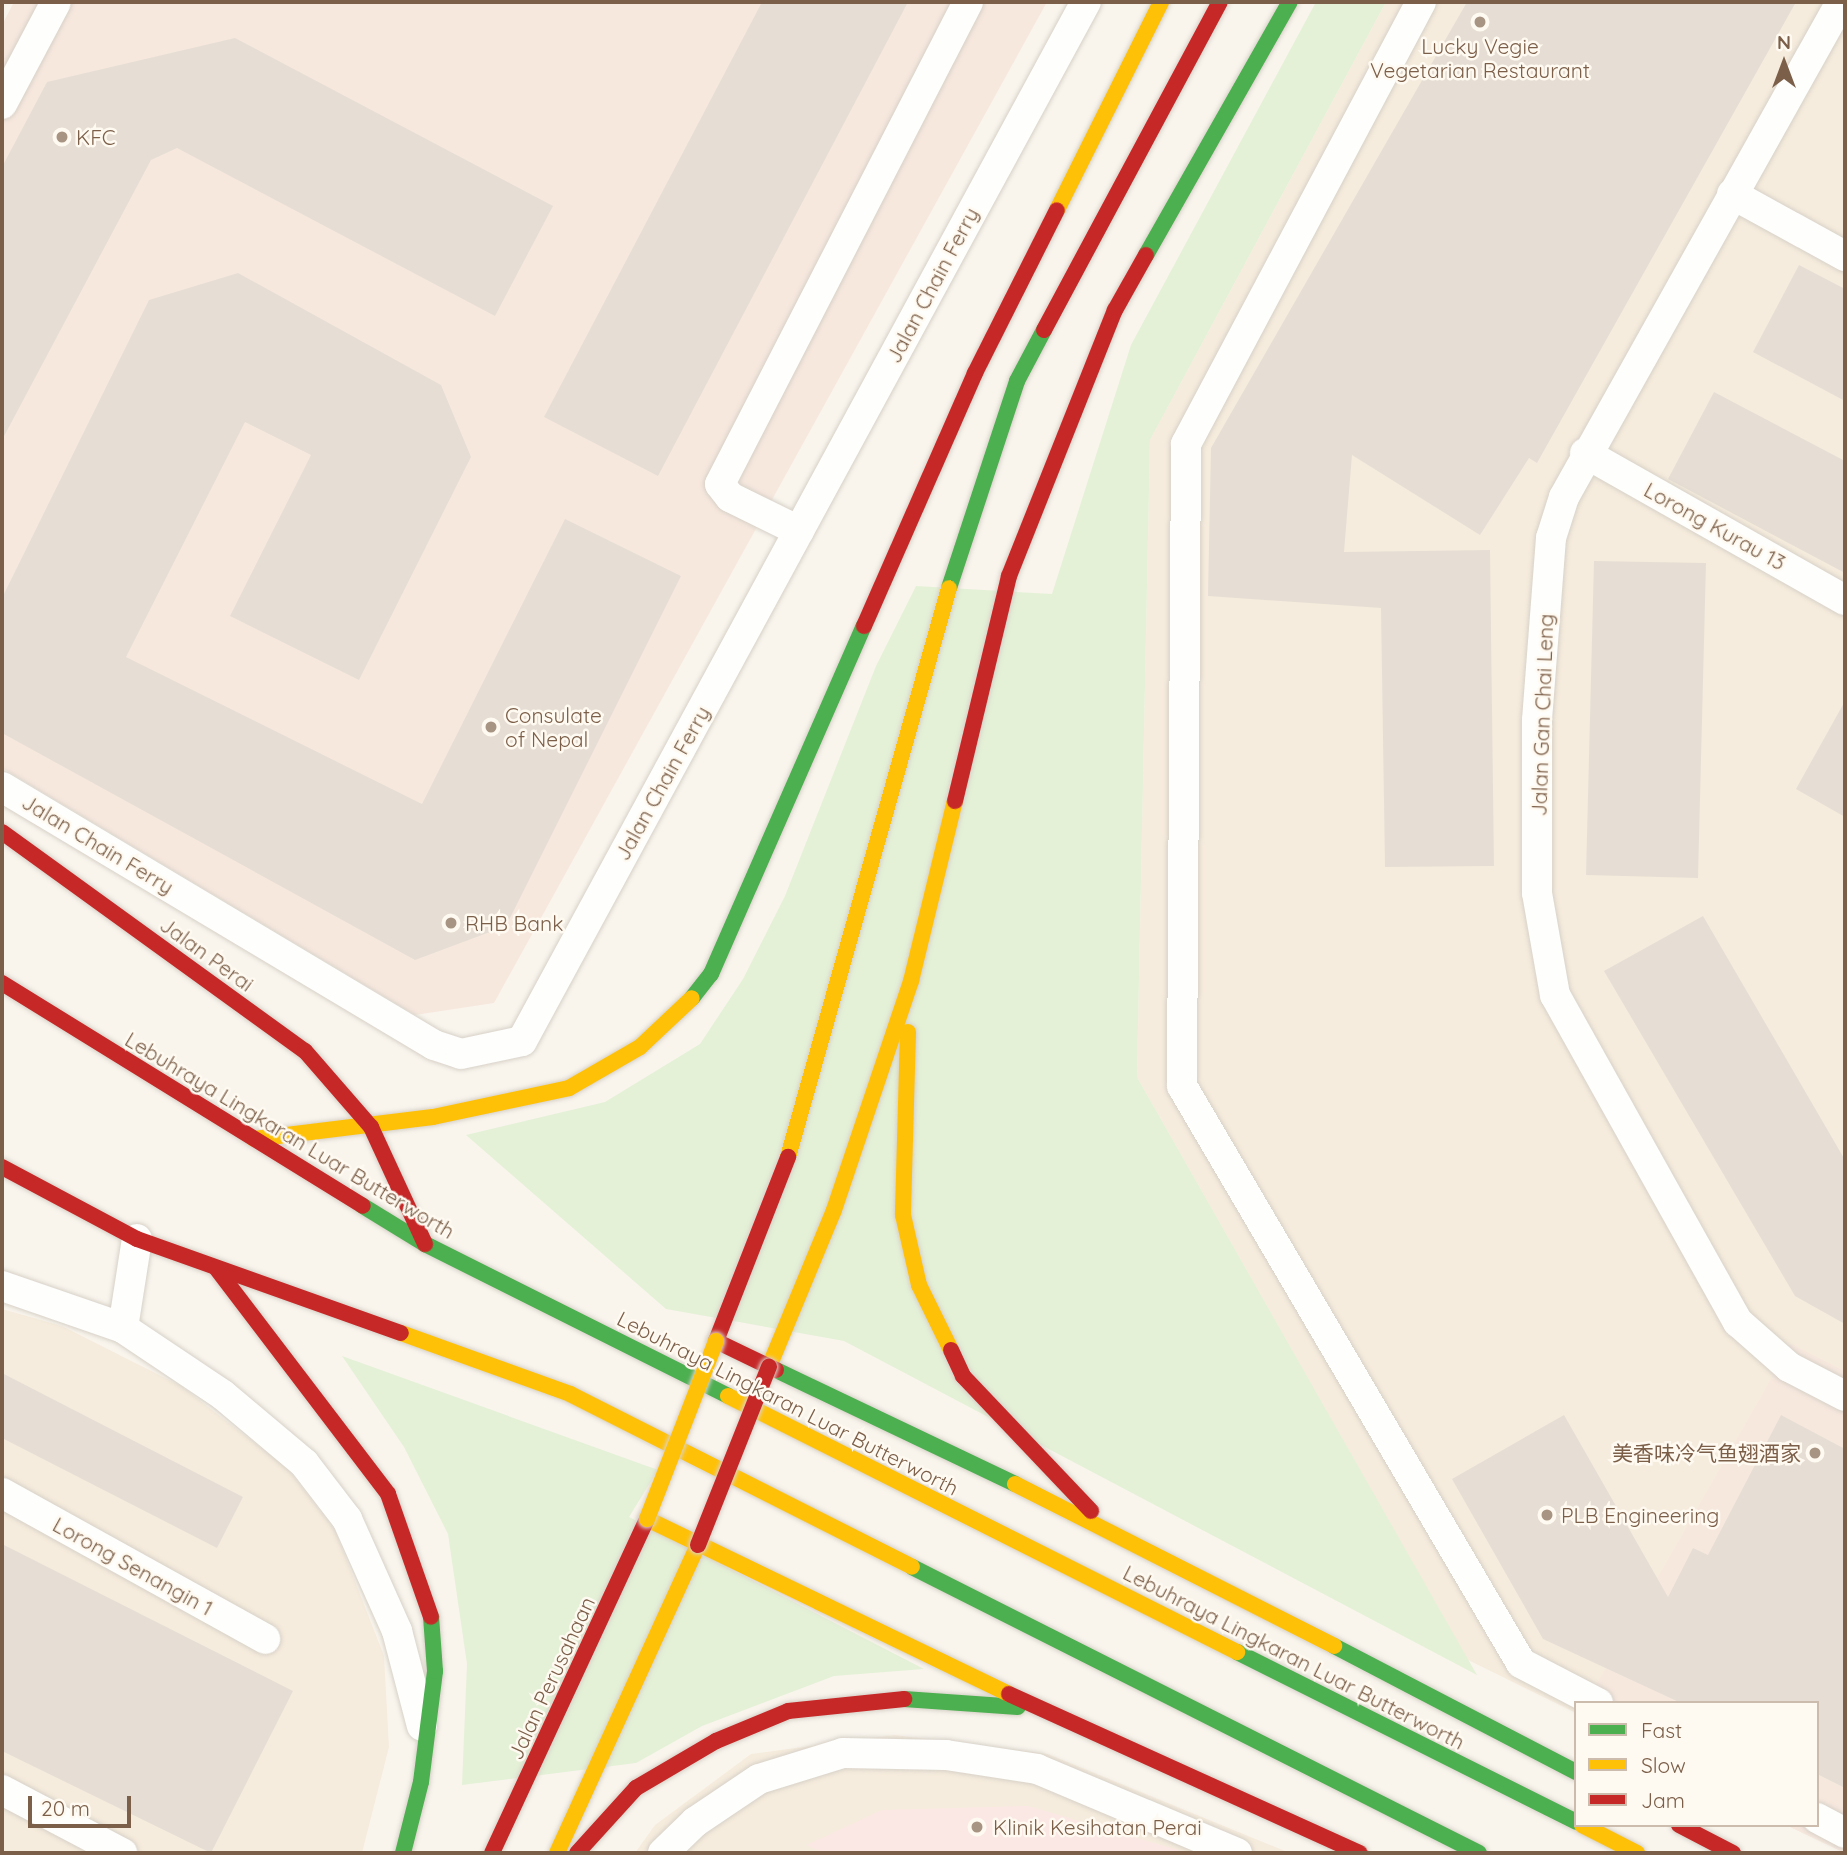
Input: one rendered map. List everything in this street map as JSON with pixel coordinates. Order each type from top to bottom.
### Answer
[{"type":"main road","points":[[254,1139],[372,1127],[487,1108],[581,1083],[674,1019],[711,974],[975,373],[1161,2]]},
{"type":"main road","points":[[1220,2],[1017,381],[939,619],[806,1113],[716,1341],[1108,1529],[1574,1771]]},
{"type":"main road","points":[[557,1853],[698,1545],[834,1210],[911,981],[1009,576],[1084,384],[1115,310],[1290,2]]},
{"type":"main road","name":"Jalan Perai","points":[[2,832],[305,1051],[372,1127],[425,1244]]},
{"type":"main road","points":[[911,981],[903,1215],[919,1285],[963,1376],[1108,1529]]},
{"type":"main road","name":"Lebuhraya Lingkaran Luar Butterworth","points":[[2,983],[425,1244],[1574,1821]]},
{"type":"main road","points":[[2,1167],[137,1239],[570,1394],[1479,1853]]},
{"type":"main road","points":[[216,1268],[388,1494],[430,1607],[435,1671],[425,1740],[402,1853]]},
{"type":"main road","name":"Jalan Perusahaan","points":[[492,1853],[647,1520],[716,1341]]},
{"type":"main road","points":[[647,1520],[1038,1709],[1360,1853]]},
{"type":"main road","points":[[577,1853],[636,1788],[716,1741],[788,1711],[899,1699],[1038,1709]]},
{"type":"main road","points":[[1585,1827],[1637,1853]]},
{"type":"main road","points":[[1683,1827],[1733,1853]]},
{"type":"street","points":[[2,104],[56,2]]},
{"type":"street","points":[[799,531],[730,497],[720,484],[968,2]]},
{"type":"street","name":"Jalan Chain Ferry","points":[[2,787],[434,1045],[461,1054],[509,1047],[522,1041],[1086,2]]},
{"type":"street","points":[[1421,2],[1186,444],[1182,1086],[1521,1663],[1594,1701]]},
{"type":"street","name":"Jalan Gan Chai Leng","points":[[1842,2],[1585,453],[1551,538],[1537,720],[1537,893],[1555,995],[1738,1322],[1789,1367],[1845,1396]]},
{"type":"street","points":[[1732,194],[1845,256]]},
{"type":"street","name":"Lorong Kurau 13","points":[[1585,453],[1845,600]]},
{"type":"street","points":[[123,1328],[137,1239]]},
{"type":"street","points":[[2,1286],[123,1328],[223,1395],[284,1446],[347,1519],[397,1631],[425,1740]]},
{"type":"street","name":"Lorong Senangin 1","points":[[2,1493],[265,1639]]},
{"type":"street","points":[[663,1853],[695,1822],[759,1779],[843,1753],[946,1755],[1037,1769],[1237,1853]]},
{"type":"street","points":[[2,1790],[122,1853]]},
{"type":"street","points":[[1819,1819],[1845,1833]]},
{"type":"shaded area","points":[[14,2],[1047,2],[494,1003],[415,1015],[2,768],[2,25]]},
{"type":"shaded area","points":[[1386,2],[1845,2],[1845,1853],[1790,1827],[1819,1827],[1819,1701],[1574,1701],[1574,1712],[1468,1660],[1137,1077],[1150,440]]},
{"type":"shaded area","points":[[2,1309],[62,1326],[181,1386],[287,1468],[335,1530],[384,1656],[389,1747],[362,1853],[2,1853]]},
{"type":"shaded area","points":[[1791,1344],[1845,1371],[1845,1853],[1790,1827],[1819,1827],[1819,1701],[1587,1701]]},
{"type":"shaded area","points":[[894,1735],[1048,1754],[1290,1853],[635,1853],[655,1825],[751,1754]]},
{"type":"shaded area","name":"Klinik Kesihatan Perai","points":[[1028,1806],[1188,1853],[823,1853],[807,1845],[882,1810]]},
{"type":"green space","points":[[1316,2],[1386,2],[1150,440],[1137,1077],[1477,1675],[844,1341],[666,1309],[466,1135],[605,1102],[700,1044],[743,979],[785,896],[876,666],[916,586],[1052,594],[1131,345]]},
{"type":"green space","points":[[342,1356],[658,1470],[629,1517],[924,1669],[834,1676],[702,1726],[636,1763],[462,1785],[467,1664],[448,1534],[404,1447]]},
{"type":"building","points":[[762,2],[908,2],[658,476],[544,417]]},
{"type":"building","points":[[1467,2],[1796,2],[1537,463],[1529,458],[1480,535],[1352,455],[1344,552],[1490,550],[1494,866],[1385,867],[1381,608],[1208,596],[1211,448]]},
{"type":"building","points":[[235,38],[553,206],[495,316],[177,148],[151,160],[2,440],[2,167],[47,82]]},
{"type":"building","points":[[1799,265],[1845,289],[1845,401],[1753,352]]},
{"type":"building","points":[[238,273],[441,385],[471,457],[359,680],[230,616],[311,455],[245,422],[126,657],[422,804],[565,519],[681,576],[506,926],[415,960],[2,733],[2,598],[149,300]]},
{"type":"building","points":[[1714,392],[1845,461],[1845,573],[1668,479]]},
{"type":"building","points":[[1594,561],[1706,563],[1698,878],[1586,875]]},
{"type":"building","points":[[1845,701],[1845,817],[1796,789]]},
{"type":"building","points":[[1703,916],[1845,1160],[1845,1324],[1795,1296],[1604,971]]},
{"type":"building","points":[[2,1373],[243,1497],[217,1548],[2,1438]]},
{"type":"building","points":[[1564,1415],[1668,1597],[1693,1548],[1708,1555],[1781,1415],[1845,1449],[1845,1788],[1819,1775],[1819,1701],[1677,1701],[1543,1639],[1452,1479]]},
{"type":"building","points":[[2,1544],[293,1691],[211,1853],[2,1751]]},
{"type":"traffic: fast","points":[[1146,255],[1290,2]]},
{"type":"traffic: fast","points":[[949,588],[1017,381],[1044,330]]},
{"type":"traffic: fast","points":[[692,998],[711,974],[864,626]]},
{"type":"traffic: fast","points":[[363,1206],[425,1244],[728,1396]]},
{"type":"traffic: fast","points":[[776,1370],[1015,1484]]},
{"type":"traffic: fast","points":[[912,1567],[1479,1853]]},
{"type":"traffic: fast","points":[[403,1853],[421,1782],[435,1671],[431,1617]]},
{"type":"traffic: fast","points":[[1334,1646],[1574,1771]]},
{"type":"traffic: fast","points":[[1237,1652],[1574,1821]]},
{"type":"traffic: fast","points":[[904,1699],[1018,1707]]},
{"type":"traffic: slow","points":[[1057,210],[1161,2]]},
{"type":"traffic: slow","points":[[788,1157],[949,588]]},
{"type":"traffic: slow","points":[[769,1367],[834,1210],[911,981],[955,801]]},
{"type":"traffic: slow","points":[[254,1139],[433,1117],[569,1088],[640,1047],[692,998]]},
{"type":"traffic: slow","points":[[908,1032],[903,1215],[919,1285],[951,1350]]},
{"type":"traffic: slow","points":[[401,1333],[570,1394],[912,1567]]},
{"type":"traffic: slow","points":[[647,1519],[716,1341]]},
{"type":"traffic: slow","points":[[728,1396],[1237,1652]]},
{"type":"traffic: slow","points":[[1015,1484],[1334,1646]]},
{"type":"traffic: slow","points":[[647,1519],[1009,1694]]},
{"type":"traffic: slow","points":[[557,1853],[698,1545]]},
{"type":"traffic: slow","points":[[1586,1827],[1637,1853]]},
{"type":"traffic: jam","points":[[1044,330],[1220,2]]},
{"type":"traffic: jam","points":[[864,626],[975,373],[1057,210]]},
{"type":"traffic: jam","points":[[955,801],[1009,576],[1115,310],[1146,255]]},
{"type":"traffic: jam","points":[[2,832],[305,1051],[371,1127]]},
{"type":"traffic: jam","points":[[2,983],[363,1206]]},
{"type":"traffic: jam","points":[[371,1127],[425,1244]]},
{"type":"traffic: jam","points":[[776,1370],[716,1341],[788,1157]]},
{"type":"traffic: jam","points":[[2,1167],[137,1239],[401,1333]]},
{"type":"traffic: jam","points":[[216,1268],[388,1494],[431,1617]]},
{"type":"traffic: jam","points":[[951,1350],[963,1376],[1091,1511]]},
{"type":"traffic: jam","points":[[698,1545],[769,1367]]},
{"type":"traffic: jam","points":[[492,1853],[647,1519]]},
{"type":"traffic: jam","points":[[1009,1694],[1360,1853]]},
{"type":"traffic: jam","points":[[577,1853],[636,1788],[716,1741],[788,1711],[904,1699]]},
{"type":"traffic: jam","points":[[1683,1827],[1733,1853]]},
{"type":"place","name":"Lucky Vegie Vegetarian Restaurant","points":[[1480,22]]},
{"type":"place","name":"KFC","points":[[62,137]]},
{"type":"place","name":"Consulate of Nepal","points":[[491,727]]},
{"type":"place","name":"RHB Bank","points":[[451,923]]},
{"type":"place","name":"美香味冷气鱼翅酒家","points":[[1815,1453]]},
{"type":"place","name":"PLB Engineering","points":[[1547,1515]]},
{"type":"place","name":"Klinik Kesihatan Perai","points":[[977,1827]]}]
